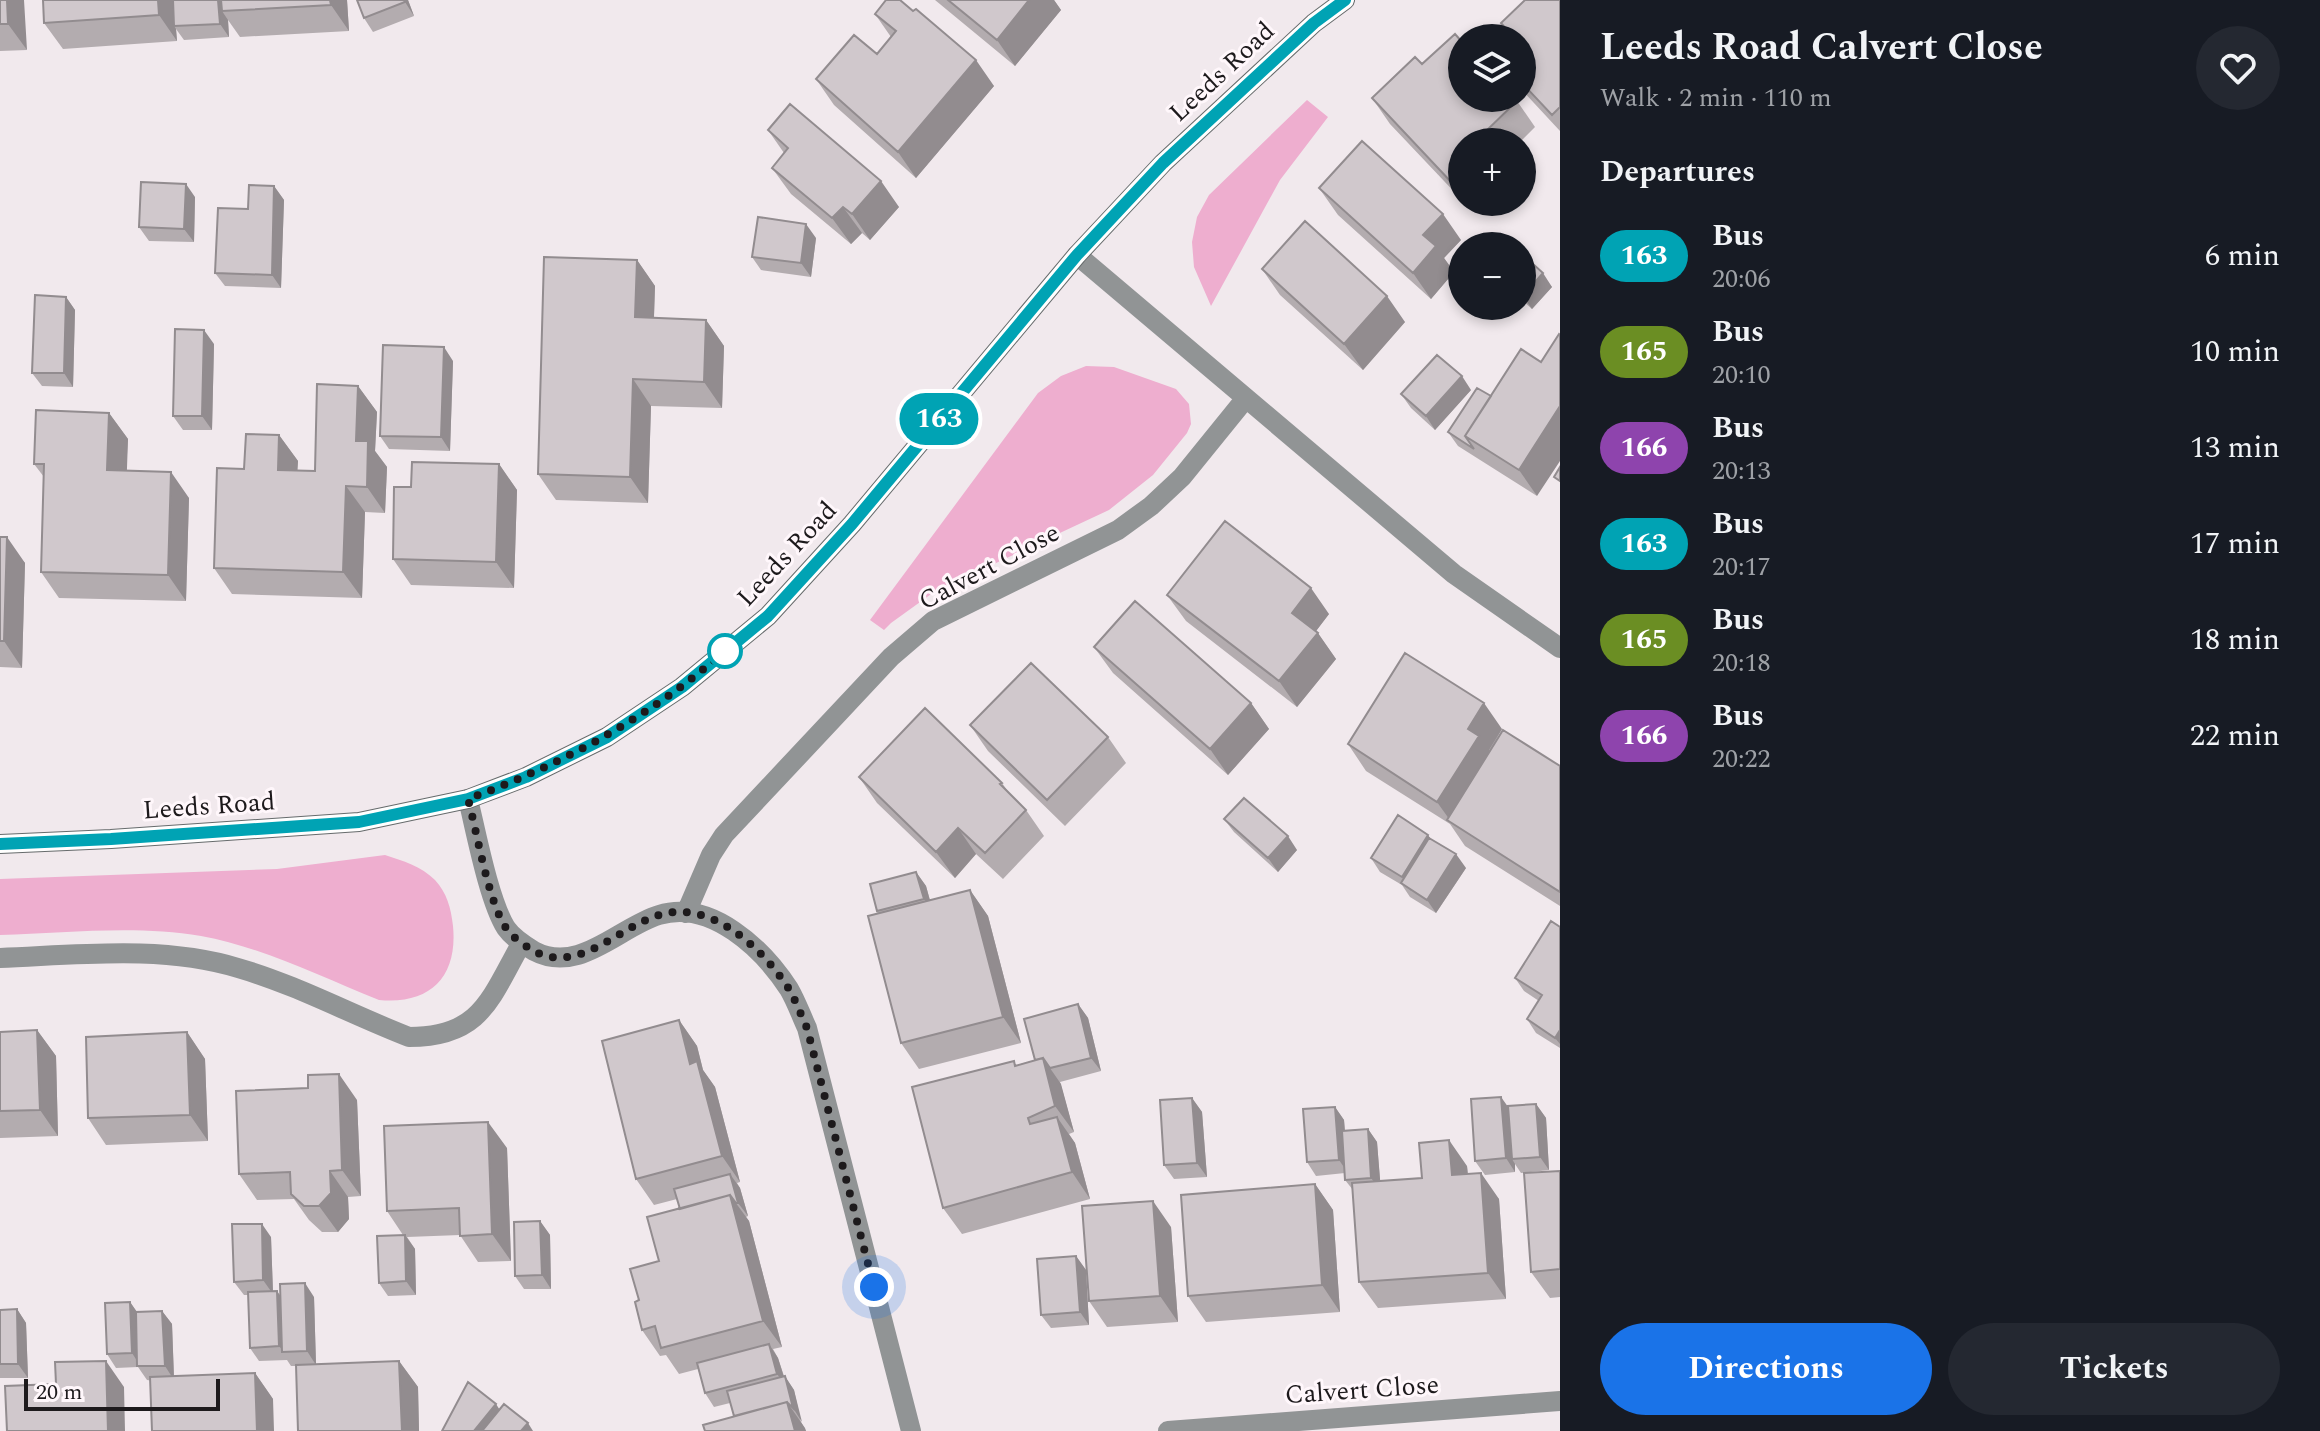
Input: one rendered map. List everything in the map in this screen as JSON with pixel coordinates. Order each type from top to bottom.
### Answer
[{"type":"main road","name":"Leeds Road","points":[[0,844],[359,822],[468,799],[526,777],[607,737],[682,687],[768,616],[852,524],[1077,255],[1163,163],[1314,23],[1345,0]]},
{"type":"street","points":[[1077,255],[1454,574],[1560,648]]},
{"type":"street","name":"Calvert Close","points":[[686,913],[711,855],[724,835],[891,657],[933,621],[1118,530],[1151,506],[1182,477],[1246,398]]},
{"type":"street","points":[[468,799],[497,909],[507,929],[521,944],[540,954],[560,957],[581,954],[661,914],[686,913],[711,918],[734,931],[764,958],[789,990],[807,1028],[911,1431]]},
{"type":"street","points":[[0,958],[175,955],[237,967],[409,1037],[436,1037],[461,1028],[482,1011],[521,944]]},
{"type":"street","name":"Calvert Close","points":[[1168,1431],[1560,1401]]},
{"type":"shaded area","points":[[1307,100],[1328,117],[1280,180],[1211,306],[1194,267],[1192,242],[1197,217],[1209,195]]},
{"type":"shaded area","points":[[1086,366],[1114,367],[1176,389],[1189,404],[1191,424],[1187,433],[1153,475],[1109,510],[934,592],[884,630],[870,620],[1038,393],[1061,376]]},
{"type":"shaded area","points":[[385,855],[412,864],[430,875],[443,890],[451,913],[451,960],[437,984],[413,998],[379,1000],[269,955],[201,936],[126,930],[0,935],[0,879],[277,869]]},
{"type":"building","points":[[0,0],[7,0],[8,24],[0,24]]},
{"type":"building","points":[[43,0],[158,0],[159,15],[44,23]]},
{"type":"building","points":[[173,0],[218,0],[220,24],[174,26]]},
{"type":"building","points":[[221,0],[330,0],[331,5],[222,11]]},
{"type":"building","points":[[357,0],[404,0],[405,2],[364,18]]},
{"type":"building","points":[[886,0],[900,0],[913,11],[916,9],[976,60],[898,152],[816,79],[854,35],[877,54],[896,31],[875,14]]},
{"type":"building","points":[[948,0],[1029,0],[997,40]]},
{"type":"building","points":[[1525,0],[1560,0],[1560,107],[1552,115],[1536,98],[1536,24],[1501,23]]},
{"type":"building","points":[[1448,40],[1448,112],[1506,112],[1489,128],[1448,128],[1448,179],[1372,98],[1415,57],[1422,64]]},
{"type":"building","points":[[790,104],[881,181],[852,214],[843,207],[832,218],[772,168],[788,148],[768,130]]},
{"type":"building","points":[[1362,141],[1443,214],[1423,235],[1436,246],[1413,273],[1319,188]]},
{"type":"building","points":[[141,182],[186,184],[184,229],[139,227]]},
{"type":"building","points":[[249,185],[274,186],[272,275],[215,273],[218,208],[248,209]]},
{"type":"building","points":[[758,217],[806,224],[801,263],[752,257]]},
{"type":"building","points":[[1305,221],[1387,296],[1344,344],[1262,269]]},
{"type":"building","points":[[544,257],[637,260],[635,317],[706,320],[704,382],[633,379],[630,477],[538,474]]},
{"type":"building","points":[[1536,267],[1543,273],[1536,281]]},
{"type":"building","points":[[35,295],[66,297],[64,373],[32,373]]},
{"type":"building","points":[[175,329],[204,330],[202,416],[173,416]]},
{"type":"building","points":[[1559,334],[1560,406],[1519,470],[1465,436],[1521,349],[1541,362]]},
{"type":"building","points":[[383,345],[444,347],[441,437],[380,436]]},
{"type":"building","points":[[1437,355],[1462,376],[1426,416],[1401,394]]},
{"type":"building","points":[[317,384],[358,386],[356,441],[368,441],[367,487],[346,486],[343,572],[214,568],[217,468],[244,469],[246,434],[279,435],[278,470],[315,471]]},
{"type":"building","points":[[1477,388],[1491,396],[1465,436],[1474,449],[1448,432]]},
{"type":"building","points":[[36,410],[109,413],[107,470],[171,472],[168,575],[41,572],[44,464],[34,464]]},
{"type":"building","points":[[412,462],[499,464],[496,562],[393,559],[394,487],[411,487]]},
{"type":"building","points":[[1560,467],[1560,481],[1554,477]]},
{"type":"building","points":[[1225,521],[1311,588],[1292,613],[1318,633],[1279,681],[1167,595]]},
{"type":"building","points":[[0,537],[7,537],[4,641],[0,641]]},
{"type":"building","points":[[1135,601],[1251,703],[1210,749],[1094,647]]},
{"type":"building","points":[[1405,653],[1484,703],[1468,729],[1479,736],[1437,802],[1348,744]]},
{"type":"building","points":[[1031,663],[1108,737],[1047,800],[970,725]]},
{"type":"building","points":[[925,708],[1026,810],[985,853],[958,828],[936,852],[859,777]]},
{"type":"building","points":[[1503,730],[1560,766],[1560,892],[1447,820]]},
{"type":"building","points":[[1244,798],[1288,836],[1268,858],[1224,819]]},
{"type":"building","points":[[1398,815],[1428,835],[1402,877],[1371,858]]},
{"type":"building","points":[[1429,838],[1456,854],[1427,900],[1401,883]]},
{"type":"building","points":[[916,872],[924,899],[877,911],[870,884]]},
{"type":"building","points":[[970,890],[1003,1017],[901,1043],[868,916]]},
{"type":"building","points":[[1551,921],[1560,927],[1560,1030],[1555,1038],[1527,1019],[1542,995],[1515,978]]},
{"type":"building","points":[[1078,1004],[1091,1058],[1050,1068],[1043,1058],[1035,1060],[1024,1019]]},
{"type":"building","points":[[679,1020],[690,1064],[697,1061],[722,1156],[636,1179],[602,1041]]},
{"type":"building","points":[[37,1030],[40,1110],[0,1111],[0,1032]]},
{"type":"building","points":[[187,1032],[190,1115],[88,1118],[86,1037]]},
{"type":"building","points":[[1043,1058],[1055,1106],[1028,1118],[1030,1124],[1057,1117],[1072,1172],[943,1208],[912,1087],[1014,1061],[1015,1066]]},
{"type":"building","points":[[339,1074],[342,1170],[330,1171],[331,1193],[319,1206],[304,1206],[291,1194],[290,1172],[239,1174],[236,1091],[308,1088],[308,1075]]},
{"type":"building","points":[[1501,1097],[1506,1158],[1475,1161],[1471,1099]]},
{"type":"building","points":[[1192,1098],[1197,1163],[1164,1165],[1160,1100]]},
{"type":"building","points":[[1536,1104],[1540,1157],[1512,1159],[1508,1106]]},
{"type":"building","points":[[1335,1107],[1339,1160],[1307,1162],[1303,1109]]},
{"type":"building","points":[[488,1122],[492,1234],[460,1236],[459,1208],[387,1211],[384,1126]]},
{"type":"building","points":[[1368,1129],[1371,1178],[1345,1180],[1342,1131]]},
{"type":"building","points":[[1449,1140],[1452,1175],[1481,1173],[1488,1273],[1359,1282],[1352,1183],[1422,1178],[1419,1143]]},
{"type":"building","points":[[1560,1171],[1560,1269],[1531,1272],[1524,1173]]},
{"type":"building","points":[[730,1174],[738,1203],[730,1195],[680,1209],[674,1189]]},
{"type":"building","points":[[1315,1184],[1322,1285],[1188,1296],[1181,1195]]},
{"type":"building","points":[[730,1195],[763,1321],[661,1348],[655,1326],[642,1330],[635,1302],[639,1300],[630,1269],[659,1261],[647,1217]]},
{"type":"building","points":[[1153,1201],[1160,1296],[1089,1301],[1082,1206]]},
{"type":"building","points":[[540,1221],[542,1275],[515,1276],[514,1222]]},
{"type":"building","points":[[232,1224],[262,1224],[263,1280],[234,1282]]},
{"type":"building","points":[[405,1235],[406,1281],[379,1283],[377,1236]]},
{"type":"building","points":[[1076,1256],[1080,1312],[1041,1315],[1037,1259]]},
{"type":"building","points":[[305,1283],[307,1351],[282,1352],[280,1284]]},
{"type":"building","points":[[277,1291],[279,1346],[250,1348],[248,1292]]},
{"type":"building","points":[[130,1302],[132,1353],[107,1354],[105,1303]]},
{"type":"building","points":[[17,1309],[18,1364],[0,1364],[0,1310]]},
{"type":"building","points":[[162,1311],[165,1366],[137,1366],[136,1312]]},
{"type":"building","points":[[769,1344],[777,1374],[705,1393],[697,1363]]},
{"type":"building","points":[[106,1361],[108,1431],[7,1431],[5,1386],[56,1384],[55,1362]]},
{"type":"building","points":[[399,1361],[402,1431],[298,1431],[296,1365]]},
{"type":"building","points":[[255,1373],[257,1431],[152,1431],[150,1377]]},
{"type":"building","points":[[785,1376],[793,1408],[787,1402],[734,1416],[727,1391]]},
{"type":"building","points":[[468,1382],[496,1404],[474,1431],[442,1431]]},
{"type":"building","points":[[787,1402],[795,1431],[705,1431],[703,1425]]},
{"type":"building","points":[[504,1404],[528,1423],[521,1431],[482,1431]]},
{"type":"bus line","name":"163","points":[[0,844],[359,822],[468,799],[526,777],[607,737],[682,687],[768,616],[852,524],[1077,255],[1163,163],[1314,23],[1345,0]]},
{"type":"route","points":[[725,651],[682,687],[607,737],[526,777],[468,799],[497,909],[507,929],[521,944],[540,954],[560,957],[581,954],[661,914],[686,913],[711,918],[734,931],[764,958],[789,990],[807,1028],[874,1287]]}]
